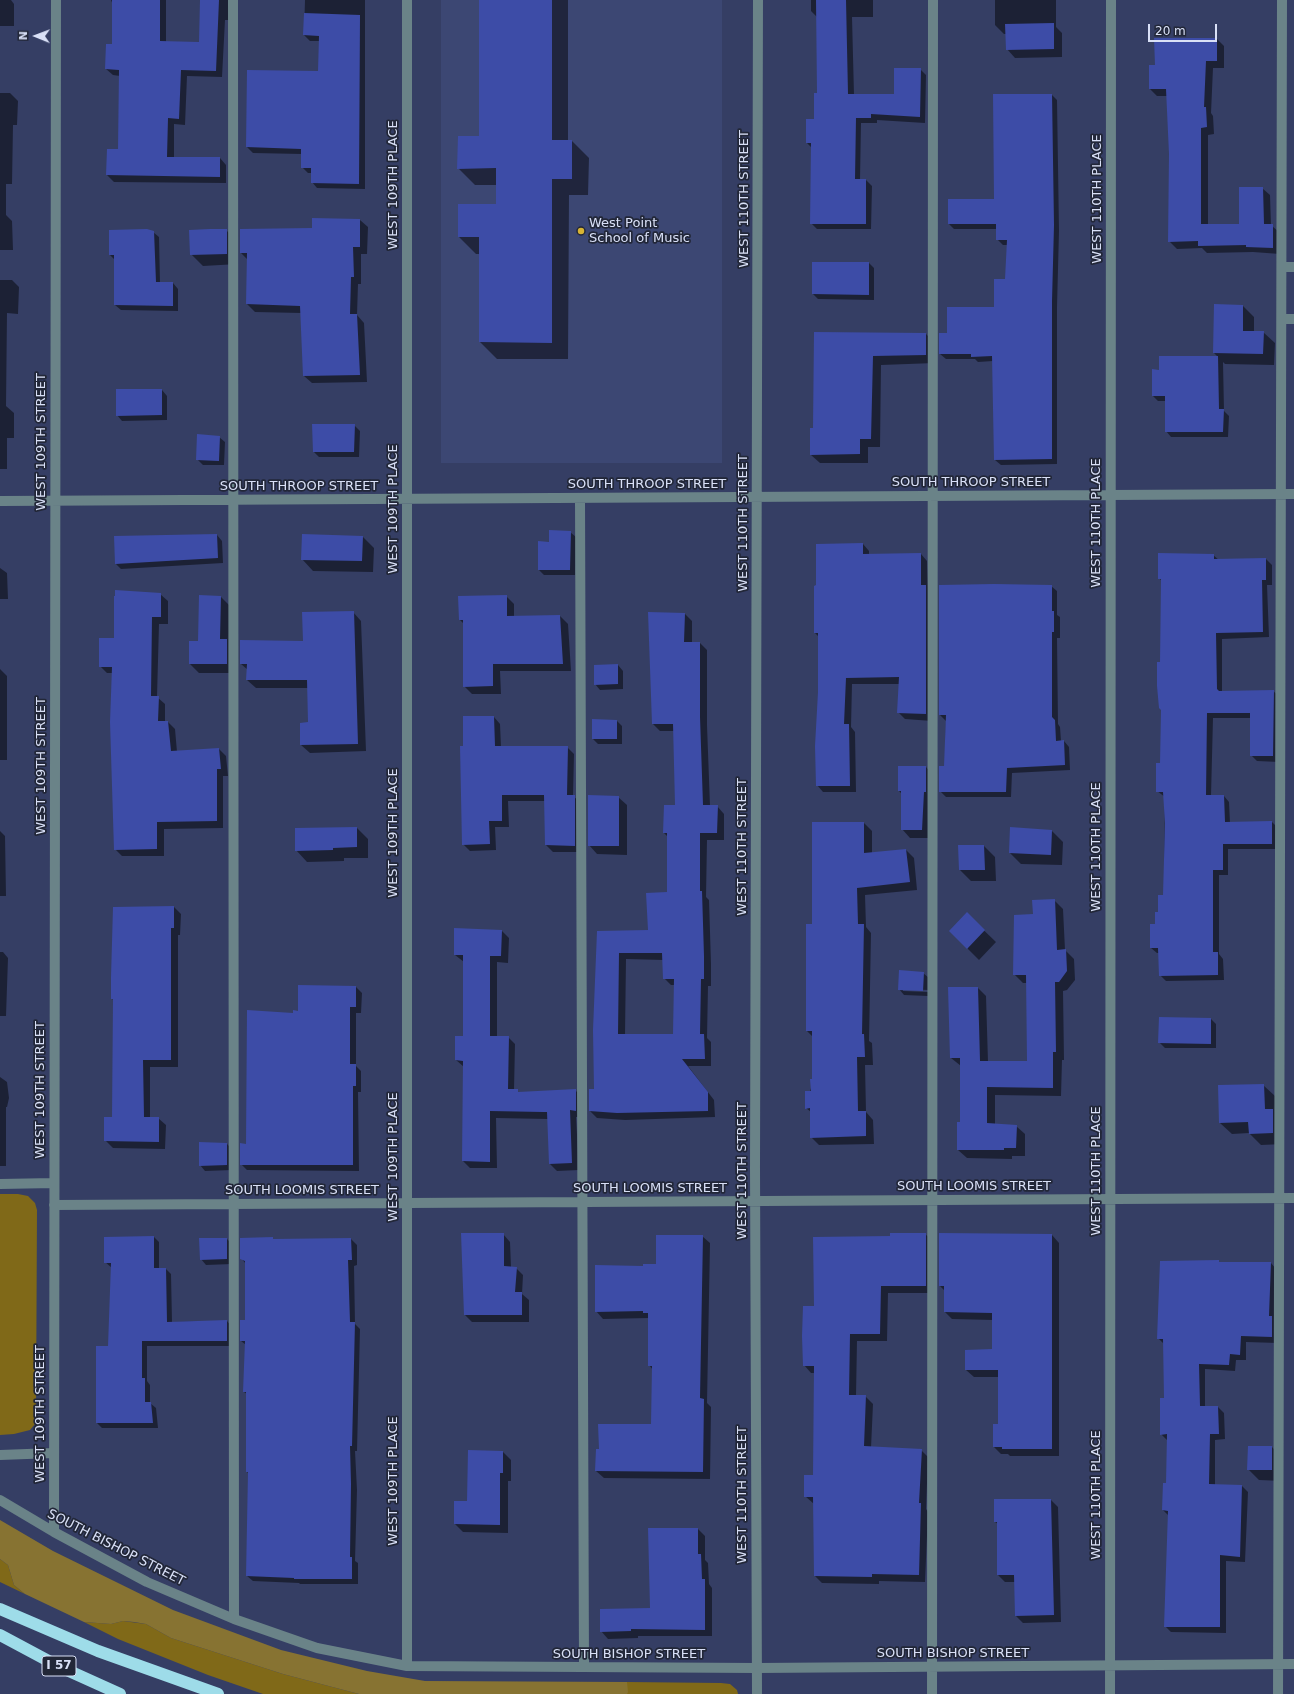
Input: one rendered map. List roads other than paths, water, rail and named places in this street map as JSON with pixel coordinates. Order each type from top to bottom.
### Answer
[{"type":"highway","points":[[0,1609],[98,1651],[218,1694]]},
{"type":"highway","name":"I 57","points":[[0,1635],[58,1666],[120,1694]]},
{"type":"street","name":"WEST 109TH STREET","points":[[54,1532],[56,0]]},
{"type":"street","points":[[232,0],[234,1619]]},
{"type":"street","name":"WEST 109TH PLACE","points":[[407,0],[407,1666]]},
{"type":"street","name":"WEST 110TH STREET","points":[[757,1694],[756,1201],[758,0]]},
{"type":"street","points":[[932,0],[932,1694]]},
{"type":"street","name":"WEST 110TH PLACE","points":[[1110,1694],[1111,0]]},
{"type":"street","points":[[1278,1694],[1282,0]]},
{"type":"street","points":[[1282,267],[1294,267]]},
{"type":"street","points":[[1282,319],[1294,319]]},
{"type":"street","name":"SOUTH THROOP STREET","points":[[0,501],[1294,494]]},
{"type":"street","points":[[580,498],[584,1667]]},
{"type":"street","points":[[0,1184],[54,1183]]},
{"type":"street","name":"SOUTH LOOMIS STREET","points":[[54,1205],[1294,1198]]},
{"type":"street","points":[[0,1455],[54,1453]]},
{"type":"street","name":"SOUTH BISHOP STREET","points":[[0,1500],[54,1532],[147,1582],[234,1619],[317,1648],[407,1666],[757,1668],[1294,1664]]},
{"type":"place","name":"West Point School of Music","points":[[581,231]]}]
